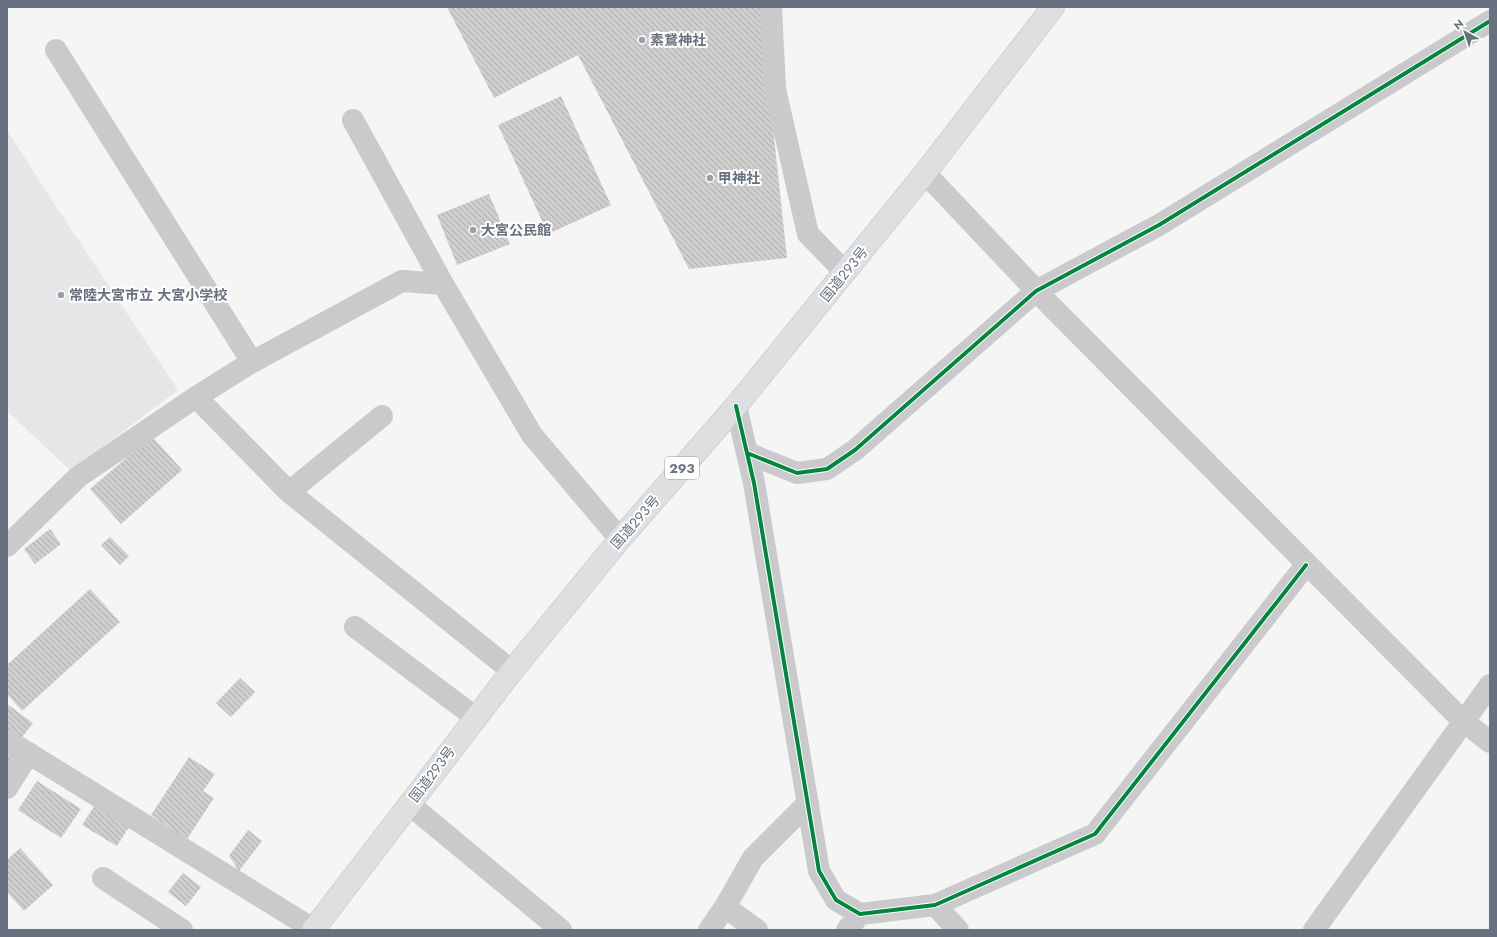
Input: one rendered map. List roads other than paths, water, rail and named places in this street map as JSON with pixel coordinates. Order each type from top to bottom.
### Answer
[{"type":"highway","name":"国道293号","points":[[313,930],[475,717],[620,539],[736,406],[846,272],[925,173],[1053,7]]},
{"type":"street","points":[[771,7],[775,89],[808,234],[846,272]]},
{"type":"street","points":[[748,453],[797,473],[827,469],[855,450],[1036,291],[1159,226],[1490,20]]},
{"type":"street","points":[[56,50],[252,362]]},
{"type":"street","points":[[354,120],[443,284],[532,435],[620,539]]},
{"type":"street","points":[[925,173],[1036,291],[1306,565],[1463,721],[1490,742]]},
{"type":"street","points":[[7,546],[78,477],[196,397],[252,362],[402,281],[443,284]]},
{"type":"street","points":[[196,397],[289,492],[512,671]]},
{"type":"street","points":[[736,406],[754,483],[819,871],[836,900],[854,922],[934,905],[1095,834],[1306,565]]},
{"type":"street","points":[[289,492],[382,416]]},
{"type":"street","points":[[355,627],[475,717]]},
{"type":"street","points":[[1314,930],[1490,685]]},
{"type":"street","points":[[7,740],[313,930]]},
{"type":"street","points":[[7,788],[28,753]]},
{"type":"street","points":[[709,930],[725,907],[753,858],[808,802]]},
{"type":"street","points":[[409,804],[560,930]]},
{"type":"street","points":[[103,878],[182,930]]},
{"type":"street","points":[[934,905],[958,930]]},
{"type":"street","points":[[725,907],[757,930]]},
{"type":"place","name":"素鵞神社","points":[[642,40]]},
{"type":"place","name":"甲神社","points":[[710,178]]},
{"type":"place","name":"大宮公民館","points":[[473,230]]},
{"type":"place","name":"常陸大宮市立 大宮小学校","points":[[61,295]]}]
